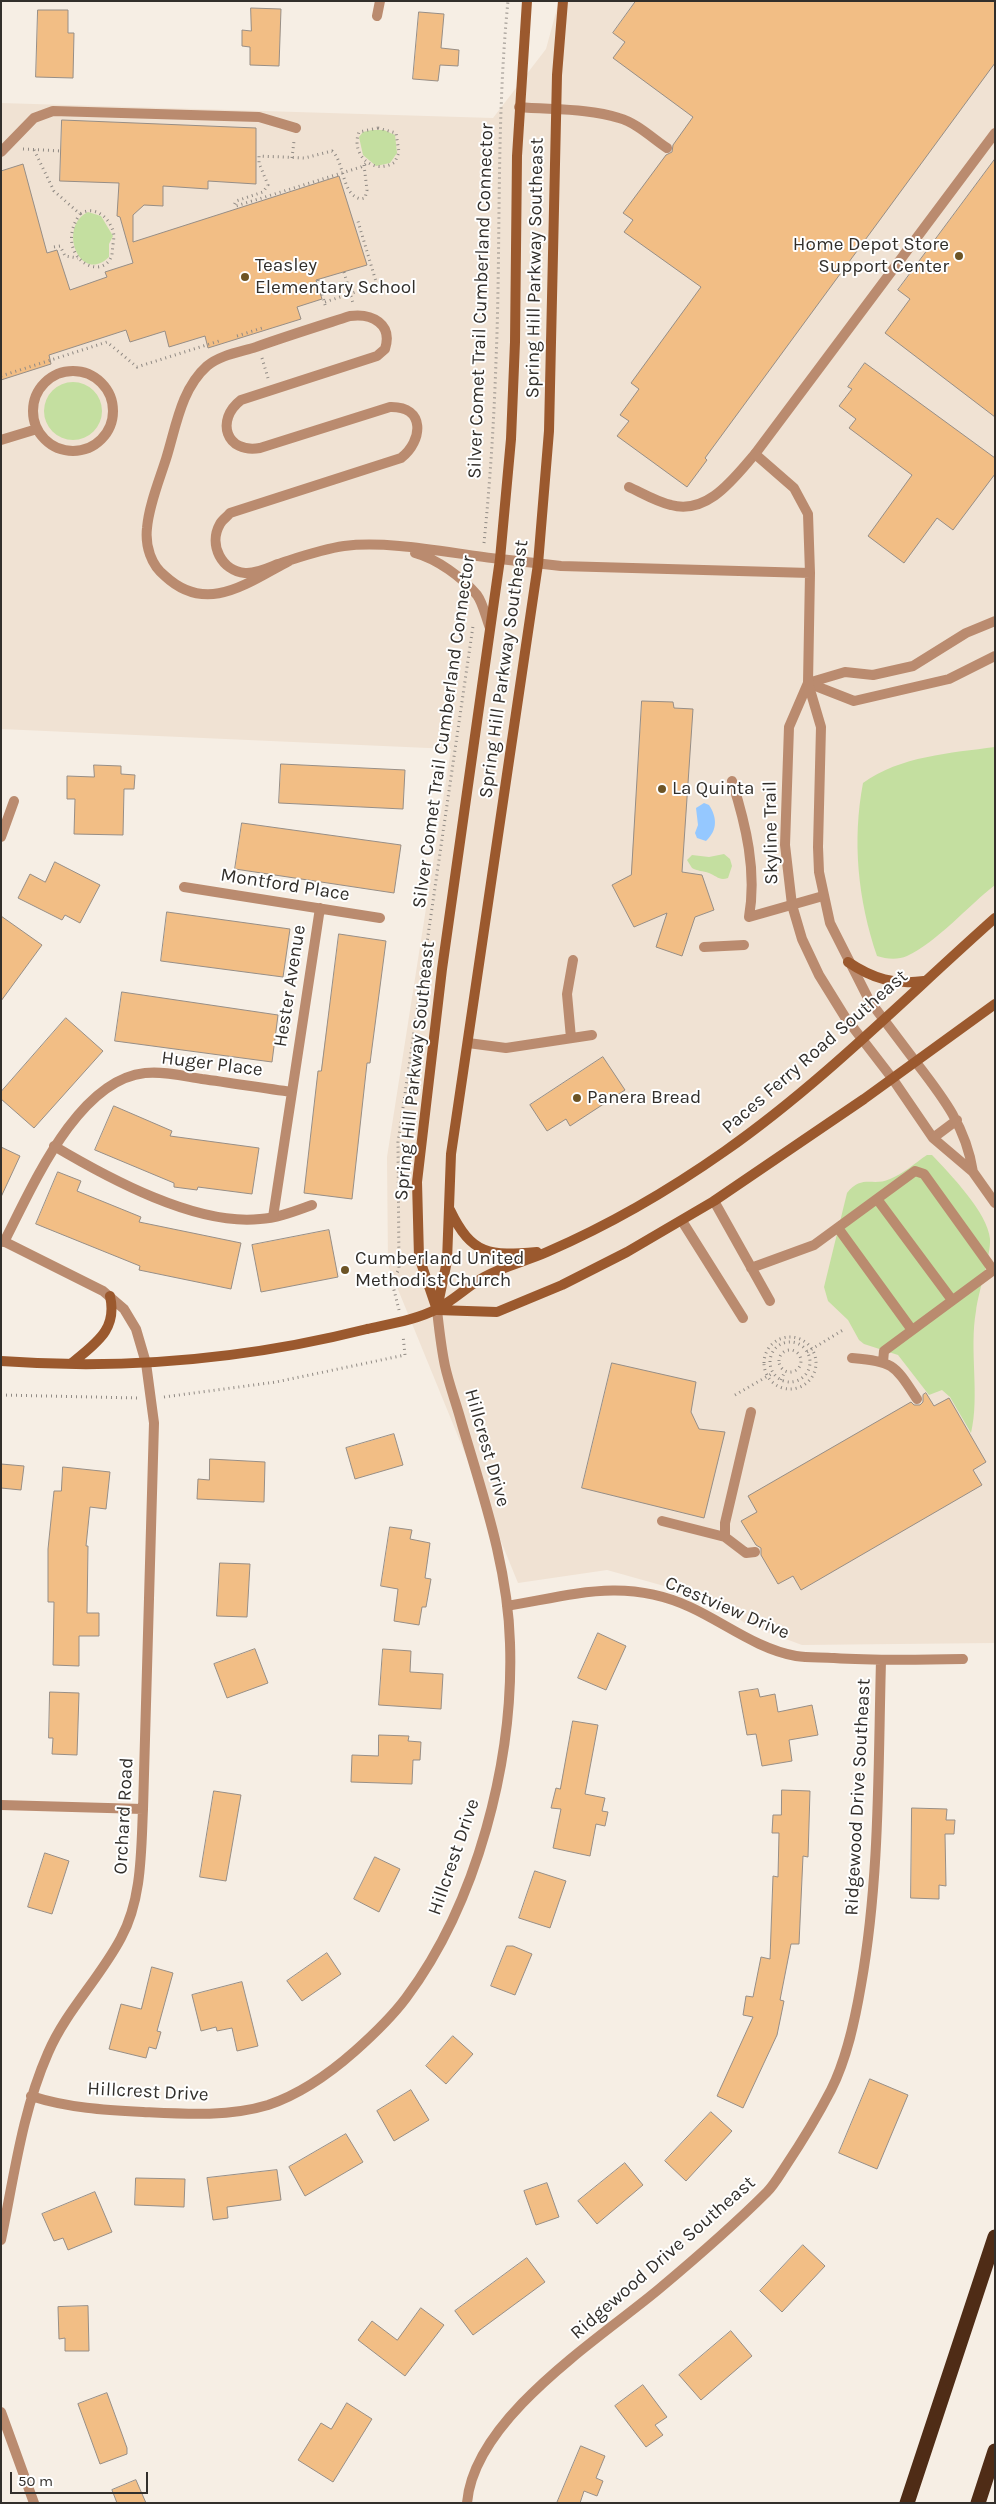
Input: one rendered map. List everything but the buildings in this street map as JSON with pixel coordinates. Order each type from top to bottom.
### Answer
[{"type":"highway","points":[[907,2503],[995,2225]]},
{"type":"highway","points":[[979,2280],[995,2237]]},
{"type":"highway","points":[[978,2503],[995,2451]]},
{"type":"street","points":[[377,16],[380,1]]},
{"type":"street","name":"Spring Hill Parkway Southeast","points":[[437,1310],[419,1257],[417,1219],[419,1153],[442,969],[500,559],[511,439],[519,107],[527,1]]},
{"type":"street","name":"Spring Hill Parkway Southeast","points":[[437,1310],[447,1261],[451,1154],[538,564],[549,431],[556,110],[563,1]]},
{"type":"street","points":[[519,107],[620,118],[667,148]]},
{"type":"street","points":[[3,150],[34,118],[53,111],[259,117],[296,128]]},
{"type":"street","points":[[629,487],[672,506],[690,506],[710,499],[731,482],[755,454],[995,133]]},
{"type":"street","points":[[289,561],[233,590],[215,595],[193,593],[174,584],[155,564],[147,542],[148,519],[184,397],[191,384],[208,366],[219,359],[357,315],[373,318],[382,324],[387,333],[385,349],[376,356],[251,396],[232,407],[226,417],[226,426],[233,442],[248,450],[390,407],[405,409],[412,413],[416,420],[416,440],[410,450],[400,458],[230,513],[220,524],[216,545],[224,563],[233,569],[245,573],[256,572],[289,561],[344,546],[385,545],[561,566],[810,573]]},
{"type":"street","points":[[68,371],[82,372],[94,376],[112,396],[114,410],[110,429],[97,444],[85,450],[72,452],[59,449],[47,442],[37,429],[33,420],[33,406],[36,394],[44,383],[55,375],[68,371]]},
{"type":"street","points":[[1,440],[37,429]]},
{"type":"street","name":"Skyline Trail","points":[[755,454],[794,488],[808,514],[810,573],[808,683],[821,728],[818,847],[823,896],[830,923],[848,962],[882,1020],[915,1061],[957,1120],[970,1149],[973,1172]]},
{"type":"street","points":[[385,545],[421,555],[456,576],[478,596],[490,628]]},
{"type":"street","points":[[808,683],[845,672],[873,674],[913,666],[966,633],[995,621]]},
{"type":"street","points":[[808,683],[854,700],[949,678],[995,656]]},
{"type":"street","name":"Skyline Trail","points":[[808,683],[789,728],[785,845],[792,905],[802,939],[818,975],[844,1017],[892,1078],[933,1138],[973,1172]]},
{"type":"street","points":[[732,781],[745,821],[753,890],[749,917],[823,896]]},
{"type":"street","points":[[1,837],[14,800]]},
{"type":"street","name":"Montford Place","points":[[184,887],[380,918]]},
{"type":"street","name":"Hester Avenue","points":[[273,1217],[320,908]]},
{"type":"street","name":"Paces Ferry Road Southeast","points":[[1,1362],[71,1364],[146,1363],[230,1355],[339,1336],[437,1310],[484,1277],[548,1252],[648,1199],[723,1153],[792,1100],[995,918]]},
{"type":"street","points":[[704,947],[744,945]]},
{"type":"street","points":[[571,1038],[567,994],[573,960]]},
{"type":"street","points":[[848,962],[863,972],[886,981],[899,983],[924,981]]},
{"type":"street","name":"Paces Ferry Road Southeast","points":[[437,1310],[497,1312],[562,1285],[628,1252],[714,1201],[995,1004]]},
{"type":"street","points":[[468,1043],[506,1048],[592,1035]]},
{"type":"street","name":"Huger Place","points":[[2,1241],[54,1146],[69,1126],[104,1091],[122,1080],[138,1074],[163,1073],[292,1092]]},
{"type":"street","points":[[933,1138],[957,1120]]},
{"type":"street","points":[[54,1146],[93,1168],[169,1202],[225,1218],[244,1220],[273,1217],[312,1205]]},
{"type":"street","points":[[751,1268],[814,1245],[915,1171],[924,1174],[994,1270],[884,1351],[883,1362]]},
{"type":"street","points":[[973,1172],[995,1203]]},
{"type":"street","points":[[878,1199],[952,1300]]},
{"type":"street","points":[[714,1201],[770,1301]]},
{"type":"street","points":[[448,1206],[457,1225],[468,1239],[482,1250],[500,1255],[548,1252]]},
{"type":"street","points":[[682,1221],[742,1318]]},
{"type":"street","points":[[838,1228],[912,1330]]},
{"type":"street","name":"Orchard Road","points":[[1,2240],[31,2096],[58,2033],[121,1938],[128,1922],[141,1866],[154,1442],[152,1398],[146,1363],[136,1329],[129,1315],[110,1296],[2,1241]]},
{"type":"street","points":[[71,1364],[103,1336],[110,1324],[112,1310],[110,1296]]},
{"type":"street","name":"Hillcrest Drive","points":[[31,2096],[55,2104],[106,2110],[213,2113],[267,2105],[312,2086],[380,2029],[405,1999],[440,1943],[466,1885],[480,1845],[499,1771],[509,1707],[510,1642],[507,1606],[493,1532],[445,1367],[437,1310]]},
{"type":"street","points":[[852,1358],[883,1362],[898,1370],[917,1399]]},
{"type":"street","points":[[725,1537],[725,1523],[751,1412]]},
{"type":"street","points":[[662,1521],[725,1537],[746,1553],[754,1552]]},
{"type":"street","name":"Crestview Drive","points":[[507,1606],[598,1591],[626,1589],[652,1594],[688,1606],[758,1644],[796,1656],[881,1661],[963,1659]]},
{"type":"street","name":"Ridgewood Drive Southeast","points":[[467,2503],[469,2484],[488,2447],[513,2412],[543,2383],[660,2288],[770,2190],[802,2142],[832,2088],[854,2024],[867,1947],[876,1869],[881,1661]]},
{"type":"street","points":[[1,1805],[143,1808]]},
{"type":"street","points":[[1,2412],[34,2503]]},
{"type":"path","name":"Silver Comet Trail Cumberland Connector","points":[[482,557],[490,477],[496,361],[499,129],[508,1]]},
{"type":"path","points":[[378,128],[396,133],[399,152],[395,162],[379,168],[368,162],[362,157],[357,144],[359,132],[378,128]]},
{"type":"path","points":[[3,150],[61,150]]},
{"type":"path","points":[[34,150],[54,191],[80,214]]},
{"type":"path","points":[[364,165],[367,190],[365,198],[361,199],[354,197],[342,173],[337,156],[332,151],[305,158],[260,156],[259,163],[268,185],[262,192],[236,201],[234,205],[236,206],[342,173],[368,162]]},
{"type":"path","points":[[89,210],[105,216],[114,235],[111,244],[112,255],[104,264],[90,266],[78,258],[72,249],[76,219],[80,214],[89,210]]},
{"type":"path","points":[[325,302],[377,285],[357,218]]},
{"type":"path","points":[[54,248],[60,246],[65,256],[78,258]]},
{"type":"path","points":[[344,272],[357,315]]},
{"type":"path","points":[[318,280],[327,308],[318,310]]},
{"type":"path","points":[[236,336],[263,328]]},
{"type":"path","points":[[1,376],[107,342],[137,367],[227,339]]},
{"type":"path","name":"Silver Comet Trail Cumberland Connector","points":[[1,1395],[87,1399],[152,1398],[185,1395],[276,1382],[405,1354],[401,1321],[392,1282],[399,1269],[398,1142],[474,624]]},
{"type":"path","points":[[807,1352],[843,1330]]},
{"type":"path","points":[[796,1337],[804,1341],[812,1349],[816,1364],[814,1373],[802,1386],[786,1389],[778,1386],[767,1376],[764,1358],[766,1350],[778,1339],[796,1337]]},
{"type":"path","points":[[793,1342],[807,1352],[810,1363],[808,1372],[799,1381],[792,1383],[780,1380],[773,1373],[770,1362],[771,1355],[780,1344],[793,1342]]},
{"type":"path","points":[[780,1344],[784,1352]]},
{"type":"path","points":[[785,1371],[779,1362],[784,1352],[791,1350],[797,1353],[801,1363]]},
{"type":"path","points":[[801,1363],[810,1363]]},
{"type":"path","points":[[785,1371],[795,1371],[801,1363]]},
{"type":"path","points":[[780,1380],[785,1371]]},
{"type":"path","points":[[735,1395],[773,1373]]},
{"type":"shaded area","points":[[559,1],[995,1],[995,1643],[802,1645],[748,1625],[707,1598],[607,1570],[518,1583],[388,1265],[387,1157],[451,749],[1,729],[1,103],[493,118],[546,49]]},
{"type":"green space","points":[[384,130],[395,135],[397,153],[390,163],[376,166],[363,155],[359,137],[363,132]]},
{"type":"green space","points":[[88,212],[101,216],[113,236],[109,244],[109,257],[99,264],[89,264],[81,259],[76,251],[73,240],[74,229],[79,219]]},
{"type":"green space","points":[[67,382],[79,382],[94,390],[102,405],[102,417],[94,432],[79,440],[67,440],[52,432],[44,417],[44,405],[52,390]]},
{"type":"green space","points":[[995,747],[995,885],[941,933],[918,950],[900,958],[877,956],[865,914],[859,870],[858,827],[863,783],[877,774],[909,761]]},
{"type":"green space","points":[[724,854],[730,859],[732,866],[728,878],[725,879],[720,879],[709,873],[692,868],[687,860],[692,855],[709,857]]},
{"type":"green space","points":[[927,1155],[932,1155],[976,1206],[988,1229],[990,1239],[989,1254],[977,1303],[974,1326],[975,1404],[971,1433],[950,1397],[942,1390],[929,1395],[898,1355],[864,1344],[859,1340],[848,1320],[828,1301],[824,1287],[847,1193],[852,1187],[863,1182],[878,1182],[895,1177]]},
{"type":"water","points":[[704,803],[709,805],[715,819],[713,832],[706,841],[697,838],[695,833],[698,825],[696,808]]},
{"type":"place","name":"Home Depot Store Support Center","points":[[959,256]]},
{"type":"place","name":"Teasley Elementary School","points":[[245,277]]},
{"type":"place","name":"La Quinta","points":[[662,789]]},
{"type":"place","name":"Panera Bread","points":[[577,1098]]},
{"type":"place","name":"Cumberland United Methodist Church","points":[[345,1270]]}]
